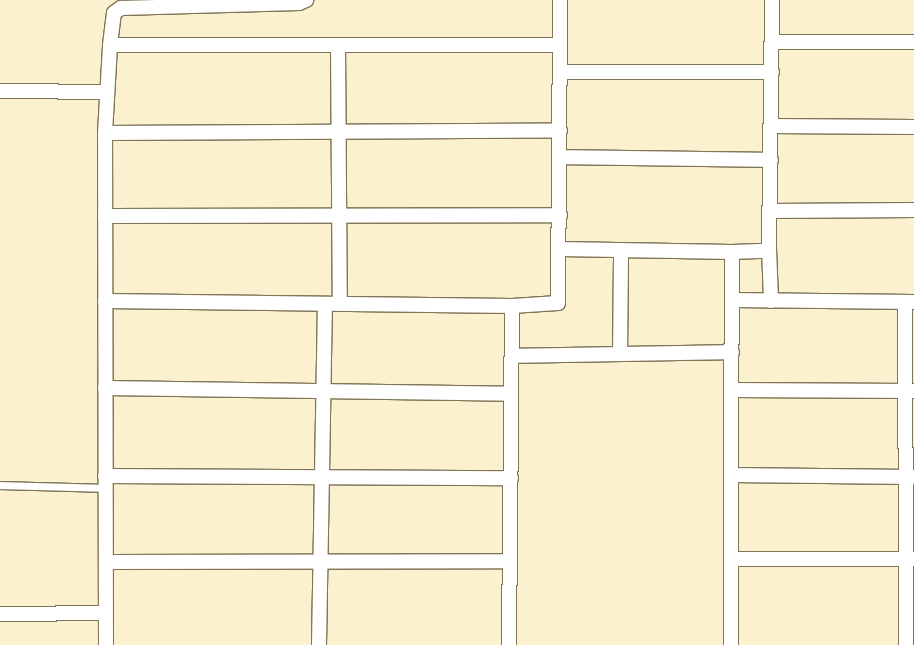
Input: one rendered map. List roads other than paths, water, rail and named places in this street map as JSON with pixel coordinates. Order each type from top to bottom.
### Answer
[{"type":"street","points":[[106,645],[105,133],[110,45],[114,13],[121,8],[300,3],[306,0]]},
{"type":"street","points":[[105,301],[512,306],[558,303],[560,249],[560,0]]},
{"type":"street","points":[[771,301],[769,248],[771,211],[772,0]]},
{"type":"street","points":[[772,42],[914,42]]},
{"type":"street","points":[[110,45],[560,45]]},
{"type":"street","points":[[338,45],[340,304]]},
{"type":"street","points":[[560,72],[772,72]]},
{"type":"street","points":[[0,91],[107,92]]},
{"type":"street","points":[[771,126],[914,127]]},
{"type":"street","points":[[105,133],[560,131]]},
{"type":"street","points":[[560,157],[771,160]]},
{"type":"street","points":[[771,211],[914,210]]},
{"type":"street","points":[[105,216],[560,215]]},
{"type":"street","points":[[560,249],[732,252],[766,251],[769,248]]},
{"type":"street","points":[[620,354],[621,250]]},
{"type":"street","points":[[731,645],[732,252]]},
{"type":"street","points":[[732,300],[909,302],[910,559],[906,645]]},
{"type":"street","points":[[319,645],[325,304]]},
{"type":"street","points":[[509,645],[512,306]]},
{"type":"street","points":[[512,356],[732,352]]},
{"type":"street","points":[[105,388],[512,394]]},
{"type":"street","points":[[731,390],[910,391]]},
{"type":"street","points":[[731,474],[910,477]]},
{"type":"street","points":[[105,482],[322,477],[511,478]]},
{"type":"street","points":[[732,559],[910,559]]},
{"type":"street","points":[[106,562],[510,561]]},
{"type":"street","points":[[0,614],[106,612]]},
{"type":"lane","points":[[0,484],[105,482]]}]
